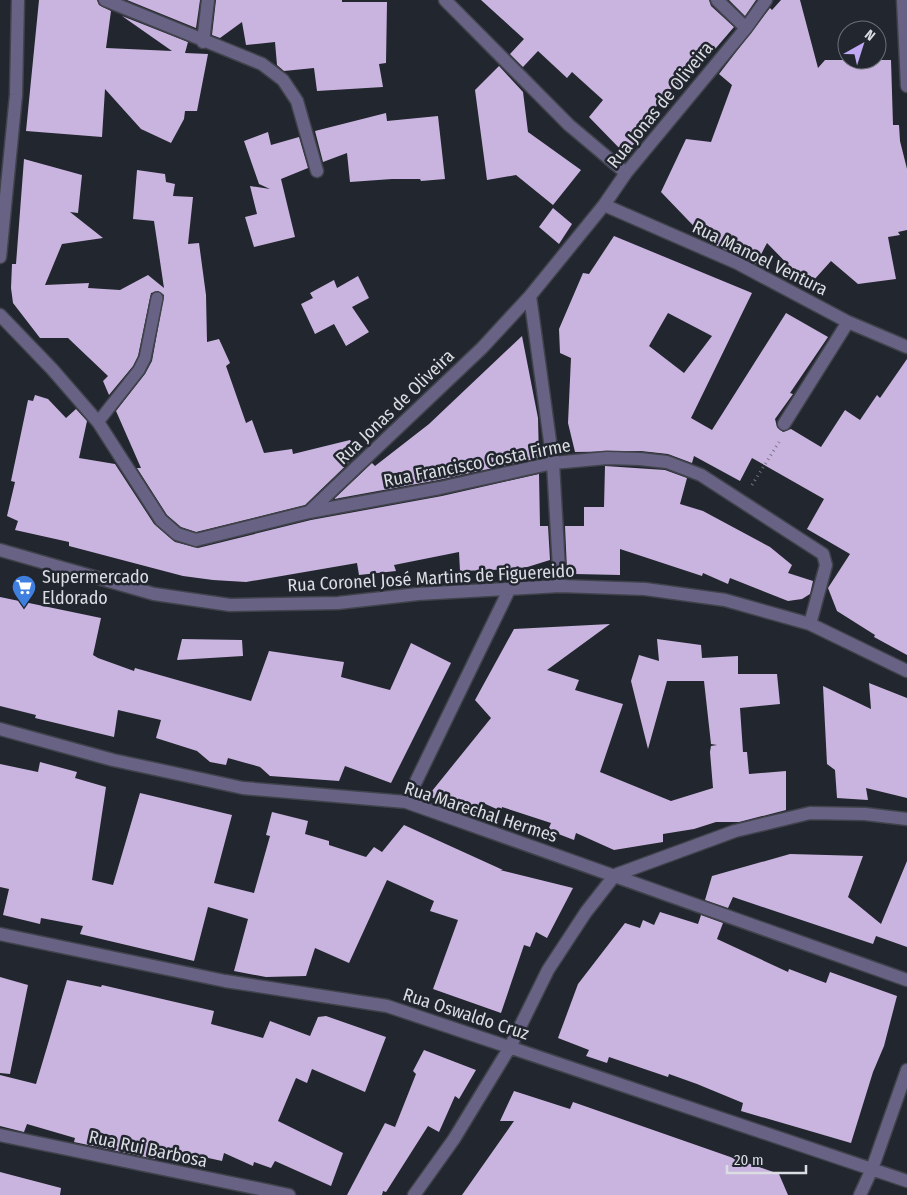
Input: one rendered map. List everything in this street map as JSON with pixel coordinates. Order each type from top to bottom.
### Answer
[{"type":"street","points":[[0,256],[16,95],[18,0]]},
{"type":"street","points":[[105,0],[203,42],[262,64],[283,80],[297,101],[316,171]]},
{"type":"street","points":[[203,42],[208,0]]},
{"type":"street","points":[[445,0],[570,125],[626,173]]},
{"type":"street","points":[[716,0],[746,28]]},
{"type":"street","name":"Rua Jonas de Oliveira","points":[[0,315],[52,369],[98,422],[162,520],[177,534],[196,540],[309,512],[482,348],[530,296],[604,205],[626,173],[746,28],[766,0]]},
{"type":"street","points":[[903,0],[907,86]]},
{"type":"street","name":"Rua Manoel Ventura","points":[[604,205],[737,264],[848,322],[905,344]]},
{"type":"street","points":[[530,296],[552,463],[560,586]]},
{"type":"street","points":[[784,424],[848,322]]},
{"type":"street","name":"Rua Francisco Costa Firme","points":[[309,512],[440,488],[552,463],[607,458],[667,462],[701,475],[823,554],[826,559],[826,565],[810,624]]},
{"type":"street","name":"Rua Coronel José Martins de Figuereido","points":[[0,550],[154,594],[230,605],[338,604],[418,594],[560,586],[644,589],[725,600],[810,624],[907,671]]},
{"type":"street","points":[[406,802],[510,588]]},
{"type":"street","name":"Rua Marechal Hermes","points":[[0,729],[113,760],[243,788],[406,802],[907,980]]},
{"type":"street","points":[[414,1195],[454,1139],[510,1047],[548,970],[586,912],[615,875],[735,831],[810,813],[865,814],[907,819]]},
{"type":"street","name":"Rua Oswaldo Cruz","points":[[0,934],[225,981],[387,1006],[907,1181]]},
{"type":"street","points":[[860,1195],[872,1169],[907,1070]]},
{"type":"street","name":"Rua Rui Barbosa","points":[[0,1135],[289,1195]]},
{"type":"lane","points":[[98,422],[139,370],[145,358],[157,298]]},
{"type":"path","points":[[731,496],[742,501],[788,427],[784,424]]},
{"type":"building","points":[[39,0],[97,0],[99,5],[111,11],[106,48],[172,51],[122,16],[188,42],[185,53],[208,54],[197,111],[185,111],[184,119],[171,143],[141,129],[105,89],[102,137],[26,131]]},
{"type":"building","points":[[127,0],[200,0],[196,28]]},
{"type":"building","points":[[216,0],[387,2],[386,63],[379,64],[383,87],[317,91],[314,68],[284,71],[277,65],[275,42],[246,45],[242,22],[220,38],[212,35]]},
{"type":"building","points":[[481,0],[709,0],[711,6],[734,27],[704,62],[700,58],[678,87],[675,84],[649,115],[655,120],[625,154],[589,117],[603,100],[572,72],[567,78],[538,51],[523,67],[510,54],[524,39]]},
{"type":"building","points":[[729,0],[756,0],[745,16]]},
{"type":"building","points":[[781,0],[800,0],[818,68],[825,60],[837,60],[837,70],[887,70],[887,60],[891,60],[893,125],[899,125],[900,141],[907,169],[907,230],[898,232],[900,235],[888,237],[896,279],[858,284],[831,261],[813,281],[804,281],[767,243],[756,264],[709,242],[661,192],[686,139],[711,142],[732,85],[719,74],[770,8],[772,10]]},
{"type":"building","points":[[499,66],[523,92],[528,132],[581,170],[553,205],[516,175],[487,180],[475,90]]},
{"type":"building","points":[[386,113],[387,121],[438,116],[445,179],[421,181],[420,179],[392,179],[350,182],[347,153],[323,162],[315,131]]},
{"type":"building","points":[[268,132],[271,145],[299,137],[308,168],[281,179],[295,237],[254,247],[245,217],[257,214],[250,186],[270,189],[259,184],[244,141]]},
{"type":"building","points":[[24,159],[82,175],[78,213],[70,212],[103,238],[62,244],[45,285],[89,283],[88,288],[120,290],[148,275],[164,288],[154,221],[133,219],[137,170],[165,174],[166,182],[175,184],[173,196],[193,197],[188,244],[199,243],[206,295],[207,342],[219,339],[230,363],[226,366],[246,423],[252,420],[264,453],[292,449],[293,454],[350,440],[361,451],[305,505],[196,532],[181,527],[167,515],[137,468],[141,468],[116,411],[145,374],[152,361],[164,295],[158,291],[151,293],[138,356],[133,366],[109,395],[103,381],[108,376],[68,338],[40,338],[13,303],[11,288],[12,264],[16,264]]},
{"type":"building","points":[[553,208],[572,224],[559,244],[539,227]]},
{"type":"building","points":[[614,236],[752,293],[691,418],[712,430],[786,313],[828,337],[790,393],[793,394],[775,419],[777,427],[783,432],[791,429],[821,447],[845,410],[860,420],[877,395],[880,398],[907,359],[907,655],[874,637],[875,635],[837,611],[828,588],[850,554],[807,529],[824,499],[752,458],[740,481],[694,456],[692,463],[668,454],[641,451],[575,452],[568,423],[571,358],[560,353],[559,329],[583,273],[589,274]],"holes":[[[668,313],[712,336],[684,373],[649,346]]]},
{"type":"building","points":[[358,276],[369,298],[352,307],[369,332],[346,346],[334,324],[315,334],[301,304],[313,298],[310,293],[334,280],[337,288]]},
{"type":"building","points":[[522,336],[538,418],[539,458],[438,480],[334,499],[372,463],[375,466],[429,424]]},
{"type":"building","points":[[35,395],[48,399],[66,418],[76,409],[87,421],[79,458],[115,464],[154,524],[175,542],[198,548],[311,520],[442,496],[539,474],[540,526],[548,526],[550,560],[521,569],[460,571],[459,552],[394,565],[396,571],[359,575],[357,563],[246,582],[183,576],[69,546],[69,542],[15,530],[18,521],[7,516],[15,482],[11,481],[28,400],[33,401]]},
{"type":"building","points":[[605,466],[665,470],[687,478],[680,504],[703,511],[770,547],[792,565],[788,573],[813,581],[810,594],[802,599],[788,601],[730,578],[728,584],[703,573],[702,576],[620,549],[620,575],[575,574],[574,571],[567,570],[565,526],[584,526],[584,507],[604,507]]},
{"type":"building","points":[[0,597],[101,618],[93,655],[98,658],[134,671],[135,668],[251,701],[269,651],[344,662],[341,677],[390,690],[411,643],[451,663],[391,783],[345,766],[339,781],[270,776],[260,767],[228,758],[226,765],[210,762],[197,751],[156,738],[161,720],[118,710],[114,737],[35,718],[36,715],[0,706]]},
{"type":"building","points":[[610,624],[547,670],[579,680],[575,690],[623,704],[600,772],[671,801],[713,788],[710,752],[711,746],[717,745],[711,744],[704,681],[667,681],[648,749],[631,681],[639,655],[659,661],[657,639],[701,645],[702,658],[738,656],[738,674],[777,674],[780,704],[740,708],[743,752],[747,752],[749,774],[786,771],[786,810],[739,822],[716,822],[694,829],[663,834],[663,842],[614,850],[576,833],[574,840],[548,830],[551,823],[502,807],[501,811],[481,802],[476,814],[428,796],[491,718],[475,700],[514,629]]},
{"type":"building","points":[[182,639],[242,640],[243,656],[177,660]]},
{"type":"building","points":[[869,683],[907,698],[907,798],[866,788],[868,800],[837,798],[835,770],[827,764],[823,686],[871,709]]},
{"type":"building","points":[[40,762],[77,772],[75,778],[106,787],[92,880],[113,885],[140,793],[232,815],[214,883],[254,893],[270,836],[266,835],[272,812],[308,821],[305,834],[329,841],[329,845],[366,857],[374,847],[382,852],[404,825],[503,870],[500,870],[573,888],[547,938],[536,932],[530,947],[524,945],[501,1013],[433,989],[458,920],[430,911],[434,901],[387,880],[349,963],[315,948],[306,976],[266,977],[234,971],[248,919],[208,907],[194,961],[80,934],[83,926],[41,918],[40,924],[3,915],[9,889],[0,887],[0,764],[38,772]]},
{"type":"building","points":[[790,854],[863,856],[848,897],[881,924],[907,861],[907,947],[876,936],[873,944],[733,897],[728,908],[705,900],[712,876]]},
{"type":"building","points":[[660,912],[698,924],[701,915],[723,923],[717,939],[788,972],[789,969],[826,983],[830,972],[897,996],[884,1046],[873,1072],[851,1143],[741,1111],[743,1103],[669,1074],[668,1077],[609,1057],[607,1063],[586,1056],[589,1050],[558,1038],[578,984],[625,923],[640,928],[643,920],[654,925]]},
{"type":"building","points":[[0,977],[28,985],[10,1074],[0,1073]]},
{"type":"building","points":[[67,980],[101,987],[102,985],[214,1011],[211,1024],[263,1038],[270,1021],[310,1036],[318,1017],[326,1016],[386,1037],[365,1092],[312,1069],[307,1083],[296,1078],[278,1121],[343,1153],[331,1186],[275,1161],[271,1168],[254,1162],[253,1166],[224,1153],[222,1161],[172,1150],[172,1153],[156,1151],[155,1159],[74,1142],[75,1138],[27,1124],[24,1132],[0,1126],[0,1075],[36,1084]]},
{"type":"building","points":[[424,1050],[476,1070],[459,1099],[455,1096],[439,1132],[428,1126],[386,1192],[383,1191],[382,1195],[347,1195],[385,1123],[395,1127],[416,1074],[413,1071]]},
{"type":"building","points":[[514,1091],[570,1109],[573,1102],[779,1174],[788,1195],[462,1195],[514,1121],[500,1121]]},
{"type":"building","points":[[0,1172],[61,1188],[60,1195],[0,1195]]},
{"type":"place","name":"Supermercado Eldorado","points":[[24,608]]}]
